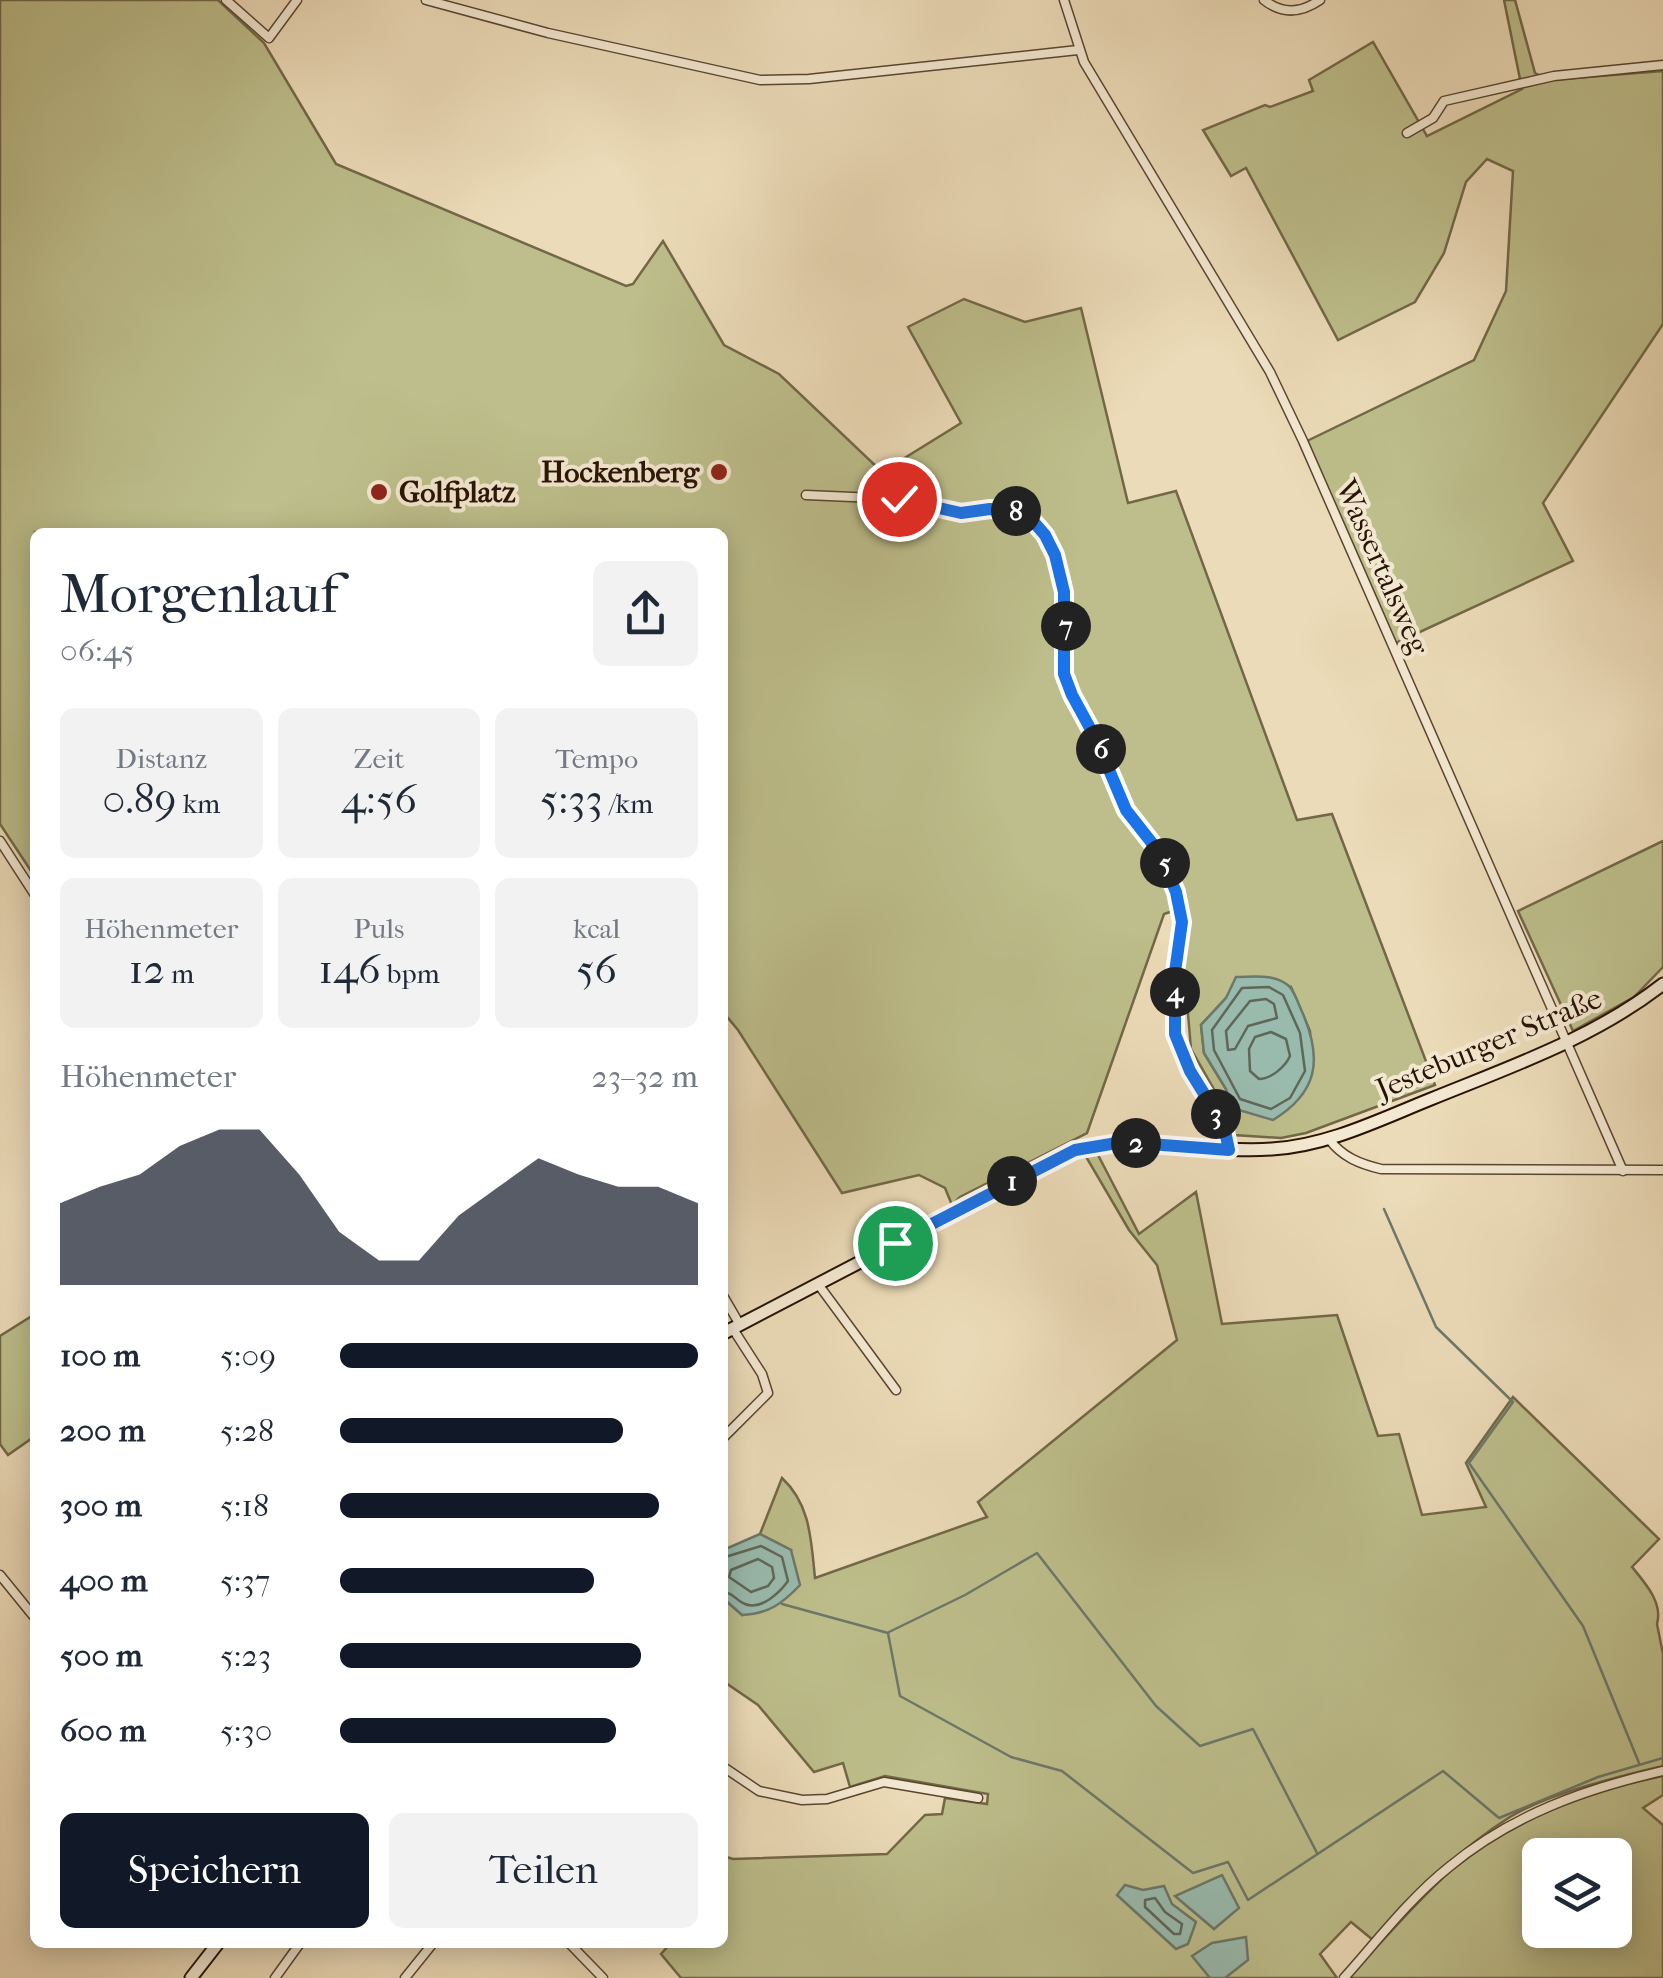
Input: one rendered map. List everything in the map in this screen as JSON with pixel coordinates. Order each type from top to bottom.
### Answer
[{"type":"main road","name":"Jesteburger Straße","points":[[732,1329],[1075,1150],[1123,1142],[1229,1150],[1274,1149],[1329,1138],[1567,1044],[1633,1008],[1663,984]]},
{"type":"main road","points":[[190,1978],[214,1948]]},
{"type":"street","points":[[226,0],[269,38],[297,0]]},
{"type":"street","points":[[426,0],[548,33],[760,80],[809,79],[1078,50]]},
{"type":"street","name":"Wassertalsweg","points":[[1064,0],[1078,50],[1270,372],[1623,1171]]},
{"type":"street","points":[[1264,0],[1274,8],[1290,12],[1304,10],[1320,0]]},
{"type":"street","points":[[1407,133],[1433,118],[1444,101],[1554,76],[1663,65]]},
{"type":"street","points":[[806,495],[899,499],[961,513],[1005,509],[1032,520],[1045,535],[1055,555],[1064,592],[1064,674],[1126,810],[1159,852],[1176,892],[1182,922],[1175,972],[1175,1034],[1190,1071],[1224,1126],[1229,1150]]},
{"type":"street","points":[[0,842],[30,887]]},
{"type":"street","points":[[1329,1138],[1359,1163],[1381,1169],[1663,1170]]},
{"type":"street","points":[[818,1284],[896,1390]]},
{"type":"street","points":[[728,1434],[768,1393],[762,1374],[732,1329]]},
{"type":"street","points":[[0,1575],[30,1612]]},
{"type":"street","points":[[728,1770],[759,1790],[802,1800],[827,1799],[884,1782],[978,1798]]},
{"type":"street","points":[[1344,1978],[1447,1868],[1514,1821],[1601,1785],[1663,1771]]},
{"type":"street","points":[[275,1978],[297,1948]]},
{"type":"street","points":[[404,1978],[429,1948]]},
{"type":"street","points":[[574,1948],[603,1978]]},
{"type":"green space","points":[[0,0],[218,0],[264,43],[336,164],[626,286],[633,284],[663,241],[724,345],[779,374],[882,472],[961,423],[908,327],[964,299],[1025,322],[1081,308],[1128,503],[1176,491],[1297,820],[1332,814],[1435,1085],[1306,1133],[1281,1138],[1234,1135],[1232,1121],[1191,1049],[1179,909],[1164,914],[1087,1133],[960,1197],[952,1205],[945,1188],[919,1175],[842,1193],[728,1018],[728,528],[30,528],[30,869],[0,824]],"holes":[[[1291,987],[1310,1031],[1311,1050],[1232,1108],[1226,1089],[1204,1053],[1201,1025],[1226,998]]]},
{"type":"green space","points":[[1504,0],[1515,0],[1535,73],[1549,80],[1663,71],[1663,324],[1543,503],[1573,561],[1396,643],[1307,441],[1474,360],[1506,291],[1513,171],[1487,159],[1466,182],[1444,253],[1415,302],[1338,340],[1246,168],[1231,176],[1203,130],[1313,91],[1309,80],[1373,42],[1427,136],[1522,89]]},
{"type":"green space","points":[[1663,841],[1663,967],[1634,997],[1573,1031],[1518,911]]},
{"type":"green space","points":[[1097,1153],[1139,1234],[1196,1192],[1222,1324],[1337,1315],[1378,1436],[1399,1434],[1422,1515],[1486,1507],[1466,1463],[1513,1397],[1659,1539],[1632,1567],[1658,1609],[1663,1654],[1663,1766],[1564,1793],[1510,1817],[1454,1859],[1373,1940],[1351,1922],[1320,1954],[1337,1978],[681,1978],[661,1954],[666,1948],[728,1948],[728,1858],[887,1854],[925,1815],[942,1814],[945,1798],[987,1804],[988,1794],[885,1776],[850,1787],[843,1763],[814,1772],[758,1705],[728,1684],[728,1602],[742,1615],[791,1550],[760,1534],[782,1478],[804,1512],[815,1578],[987,1517],[978,1502],[1177,1340],[1157,1265],[1129,1230],[1085,1155]]},
{"type":"green space","points":[[30,1317],[30,1440],[8,1455],[0,1444],[0,1336]]},
{"type":"green space","points":[[1663,1776],[1663,1795],[1643,1808],[1663,1825],[1663,1978],[1348,1978],[1471,1853],[1522,1822],[1578,1799]]},
{"type":"water","points":[[1236,977],[1270,977],[1289,986],[1309,1031],[1314,1061],[1307,1087],[1288,1110],[1273,1120],[1232,1108],[1226,1089],[1204,1053],[1201,1025],[1226,998]]},
{"type":"water","points":[[760,1534],[791,1550],[800,1585],[774,1607],[742,1615],[728,1602],[728,1548]]},
{"type":"water","points":[[1222,1875],[1239,1908],[1214,1929],[1175,1896]]},
{"type":"water","points":[[1125,1885],[1143,1890],[1164,1886],[1172,1904],[1196,1922],[1188,1944],[1176,1949],[1117,1895]]},
{"type":"water","points":[[1246,1937],[1248,1960],[1225,1978],[1210,1978],[1192,1956],[1212,1943]]},
{"type":"waterway","points":[[1384,1209],[1436,1327],[1513,1402],[1469,1463],[1583,1626],[1639,1763]]},
{"type":"waterway","points":[[889,1632],[965,1595],[1037,1553],[1156,1706],[1200,1746],[1253,1729],[1317,1853]]},
{"type":"waterway","points":[[782,1604],[888,1633],[900,1696],[1011,1757],[1062,1771],[1193,1873],[1228,1862],[1248,1900],[1443,1771],[1499,1818],[1598,1777],[1663,1758]]},
{"type":"place","name":"Hockenberg","points":[[719,472]]},
{"type":"place","name":"Golfplatz","points":[[379,492]]},
{"type":"route","points":[[895,1243],[1075,1150],[1123,1142],[1229,1150],[1224,1126],[1190,1071],[1175,1034],[1175,972],[1182,922],[1170,871],[1126,810],[1064,674],[1064,592],[1055,555],[1045,535],[1032,520],[1016,511],[961,513],[899,499]]}]
